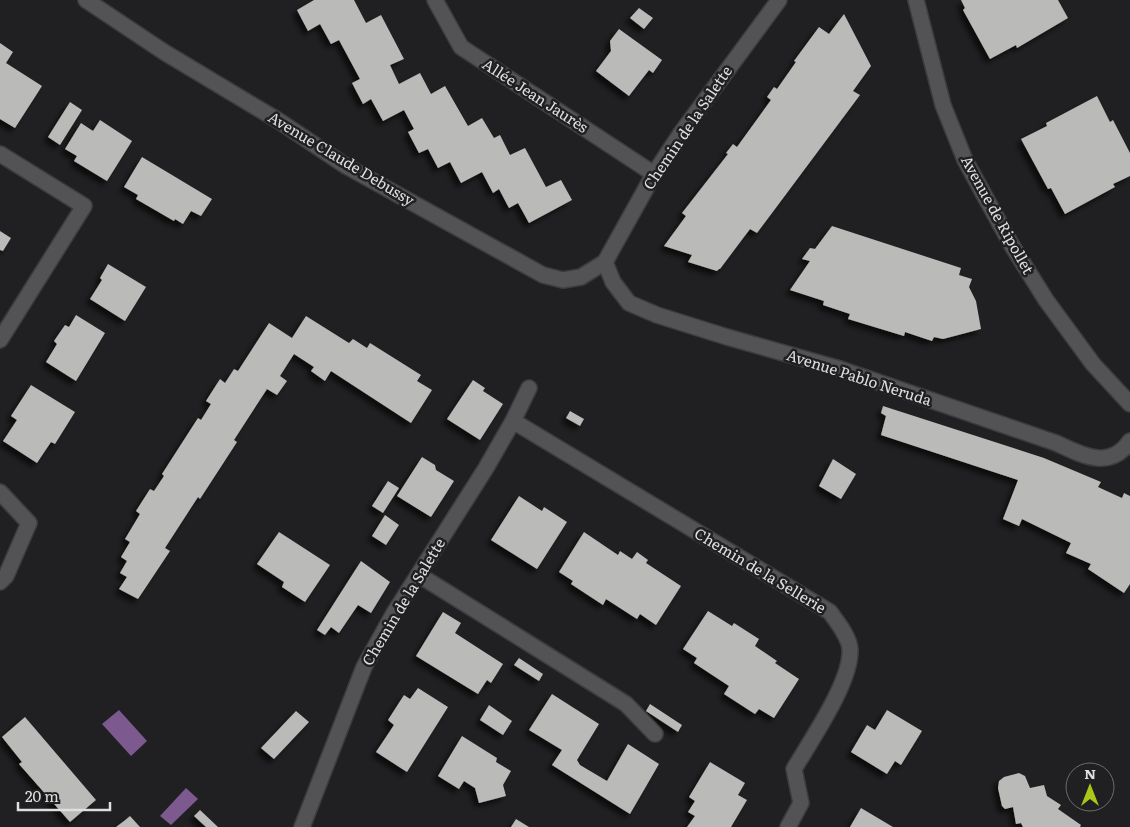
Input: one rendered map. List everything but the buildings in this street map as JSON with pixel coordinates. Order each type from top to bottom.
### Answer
[{"type":"street","name":"Avenue Claude Debussy","points":[[86,0],[164,52],[279,121],[346,166],[543,275],[563,280],[581,278],[605,262]]},
{"type":"street","name":"Allée Jean Jaurès","points":[[435,0],[461,47],[654,174]]},
{"type":"street","name":"Chemin de la Salette","points":[[605,262],[654,174],[681,133],[779,0]]},
{"type":"street","name":"Avenue de Ripollet","points":[[916,0],[943,105],[965,160],[1011,244],[1046,300],[1093,364],[1130,404]]},
{"type":"street","points":[[0,154],[84,206],[0,340]]},
{"type":"street","name":"Avenue Pablo Neruda","points":[[605,262],[612,282],[629,303],[657,315],[840,369],[1056,443],[1089,458],[1107,458],[1124,450],[1130,441]]},
{"type":"street","name":"Chemin de la Salette","points":[[302,827],[364,667],[513,421],[530,388]]},
{"type":"street","name":"Chemin de la Sellerie","points":[[513,421],[830,612],[850,647],[848,669],[841,688],[794,769],[801,803],[788,827]]},
{"type":"street","points":[[0,492],[29,523],[6,576],[0,582]]},
{"type":"street","points":[[419,575],[626,704],[655,734]]},
{"type":"shaded area","points":[[119,710],[147,741],[131,756],[102,724]]},
{"type":"shaded area","points":[[186,788],[198,799],[171,825],[160,816]]}]
